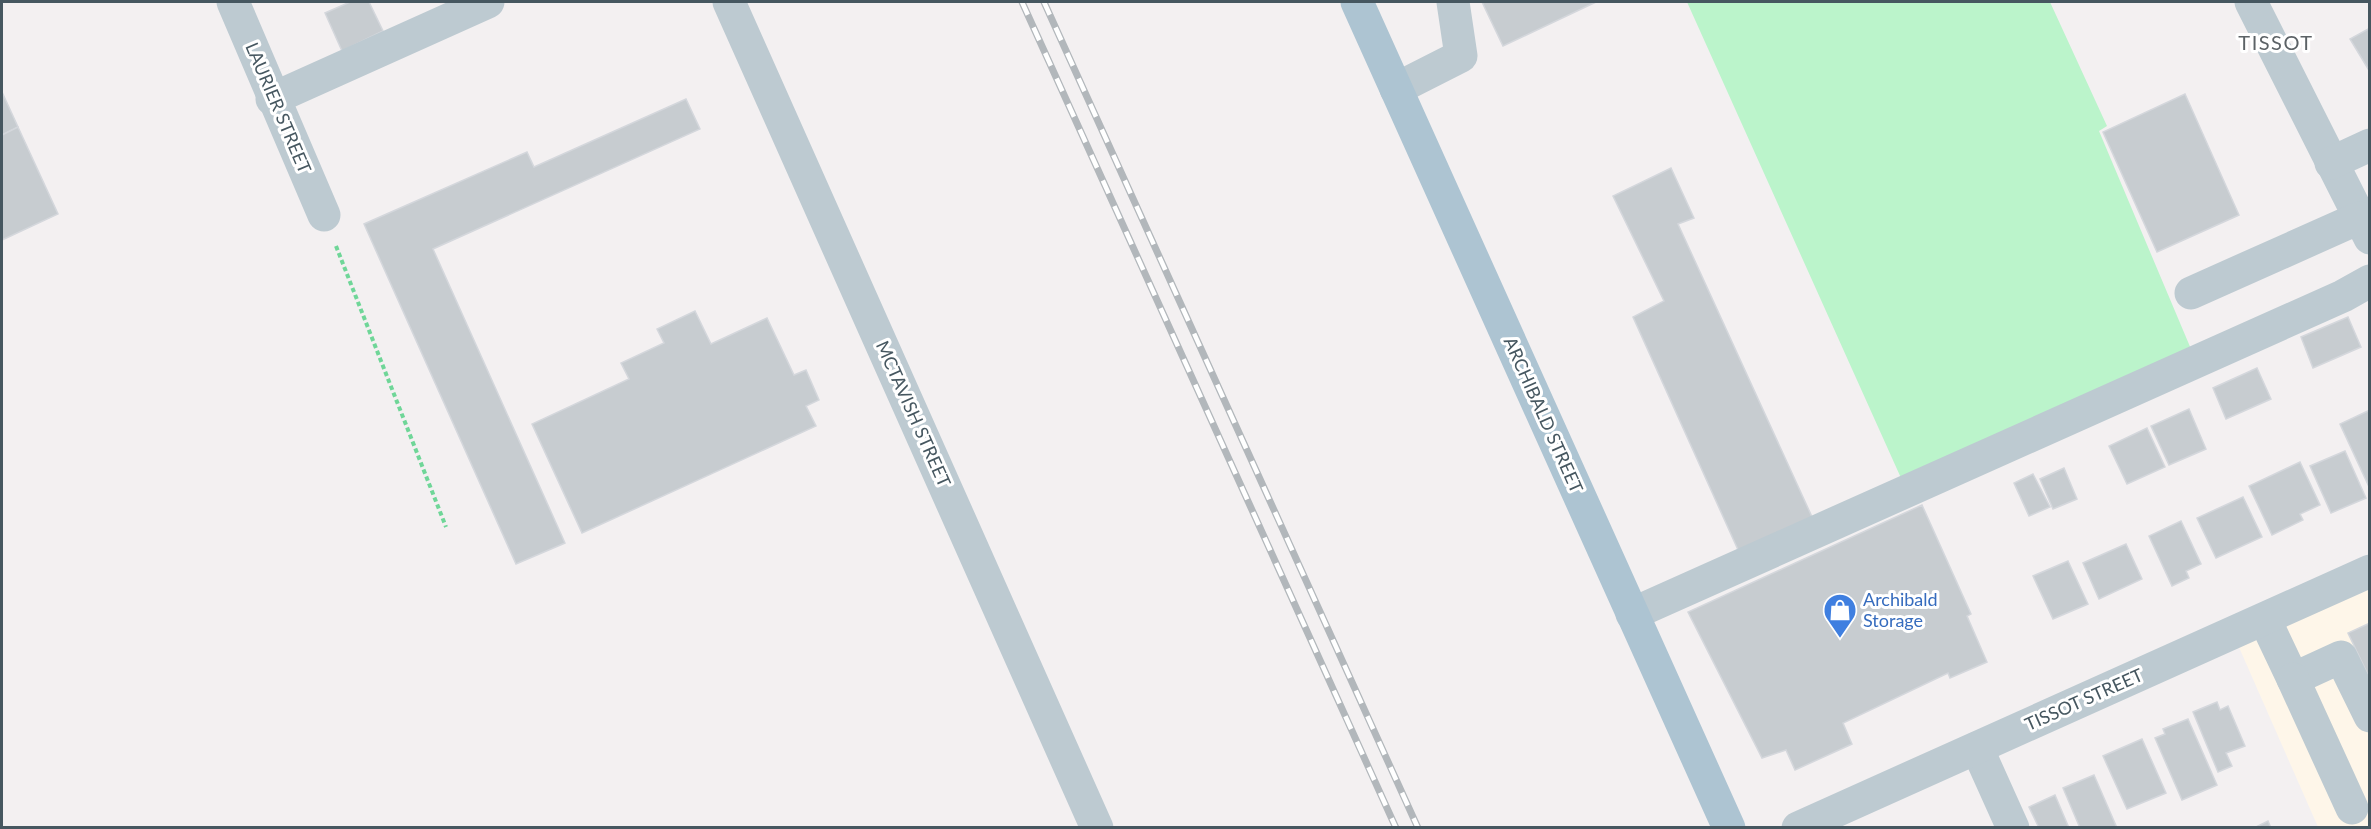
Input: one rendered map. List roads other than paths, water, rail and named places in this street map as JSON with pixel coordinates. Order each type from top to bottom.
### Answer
[{"type":"main road","name":"ARCHIBALD STREET","points":[[1357,2],[1729,828]]},
{"type":"street","name":"LAURIER STREET","points":[[233,2],[272,99],[324,215]]},
{"type":"street","points":[[272,99],[488,2]]},
{"type":"street","name":"MCTAVISH STREET","points":[[729,2],[1097,828]]},
{"type":"street","points":[[1396,89],[1461,56],[1453,2]]},
{"type":"street","points":[[2191,293],[2364,228],[2251,2]]},
{"type":"street","points":[[2331,163],[2370,145]]},
{"type":"street","points":[[1632,614],[2370,282]]},
{"type":"street","name":"TISSOT STREET","points":[[1798,828],[2370,571]]},
{"type":"street","points":[[2265,620],[2361,812]]},
{"type":"street","points":[[2293,679],[2341,657],[2370,716]]},
{"type":"street","points":[[1977,748],[2013,828]]},
{"type":"railway","points":[[1022,2],[1396,828]]},
{"type":"railway","points":[[1044,2],[1418,828]]},
{"type":"place","name":"Archibald Storage","points":[[1840,639]]},
{"type":"district","name":"TISSOT","points":[[2276,43]]}]
